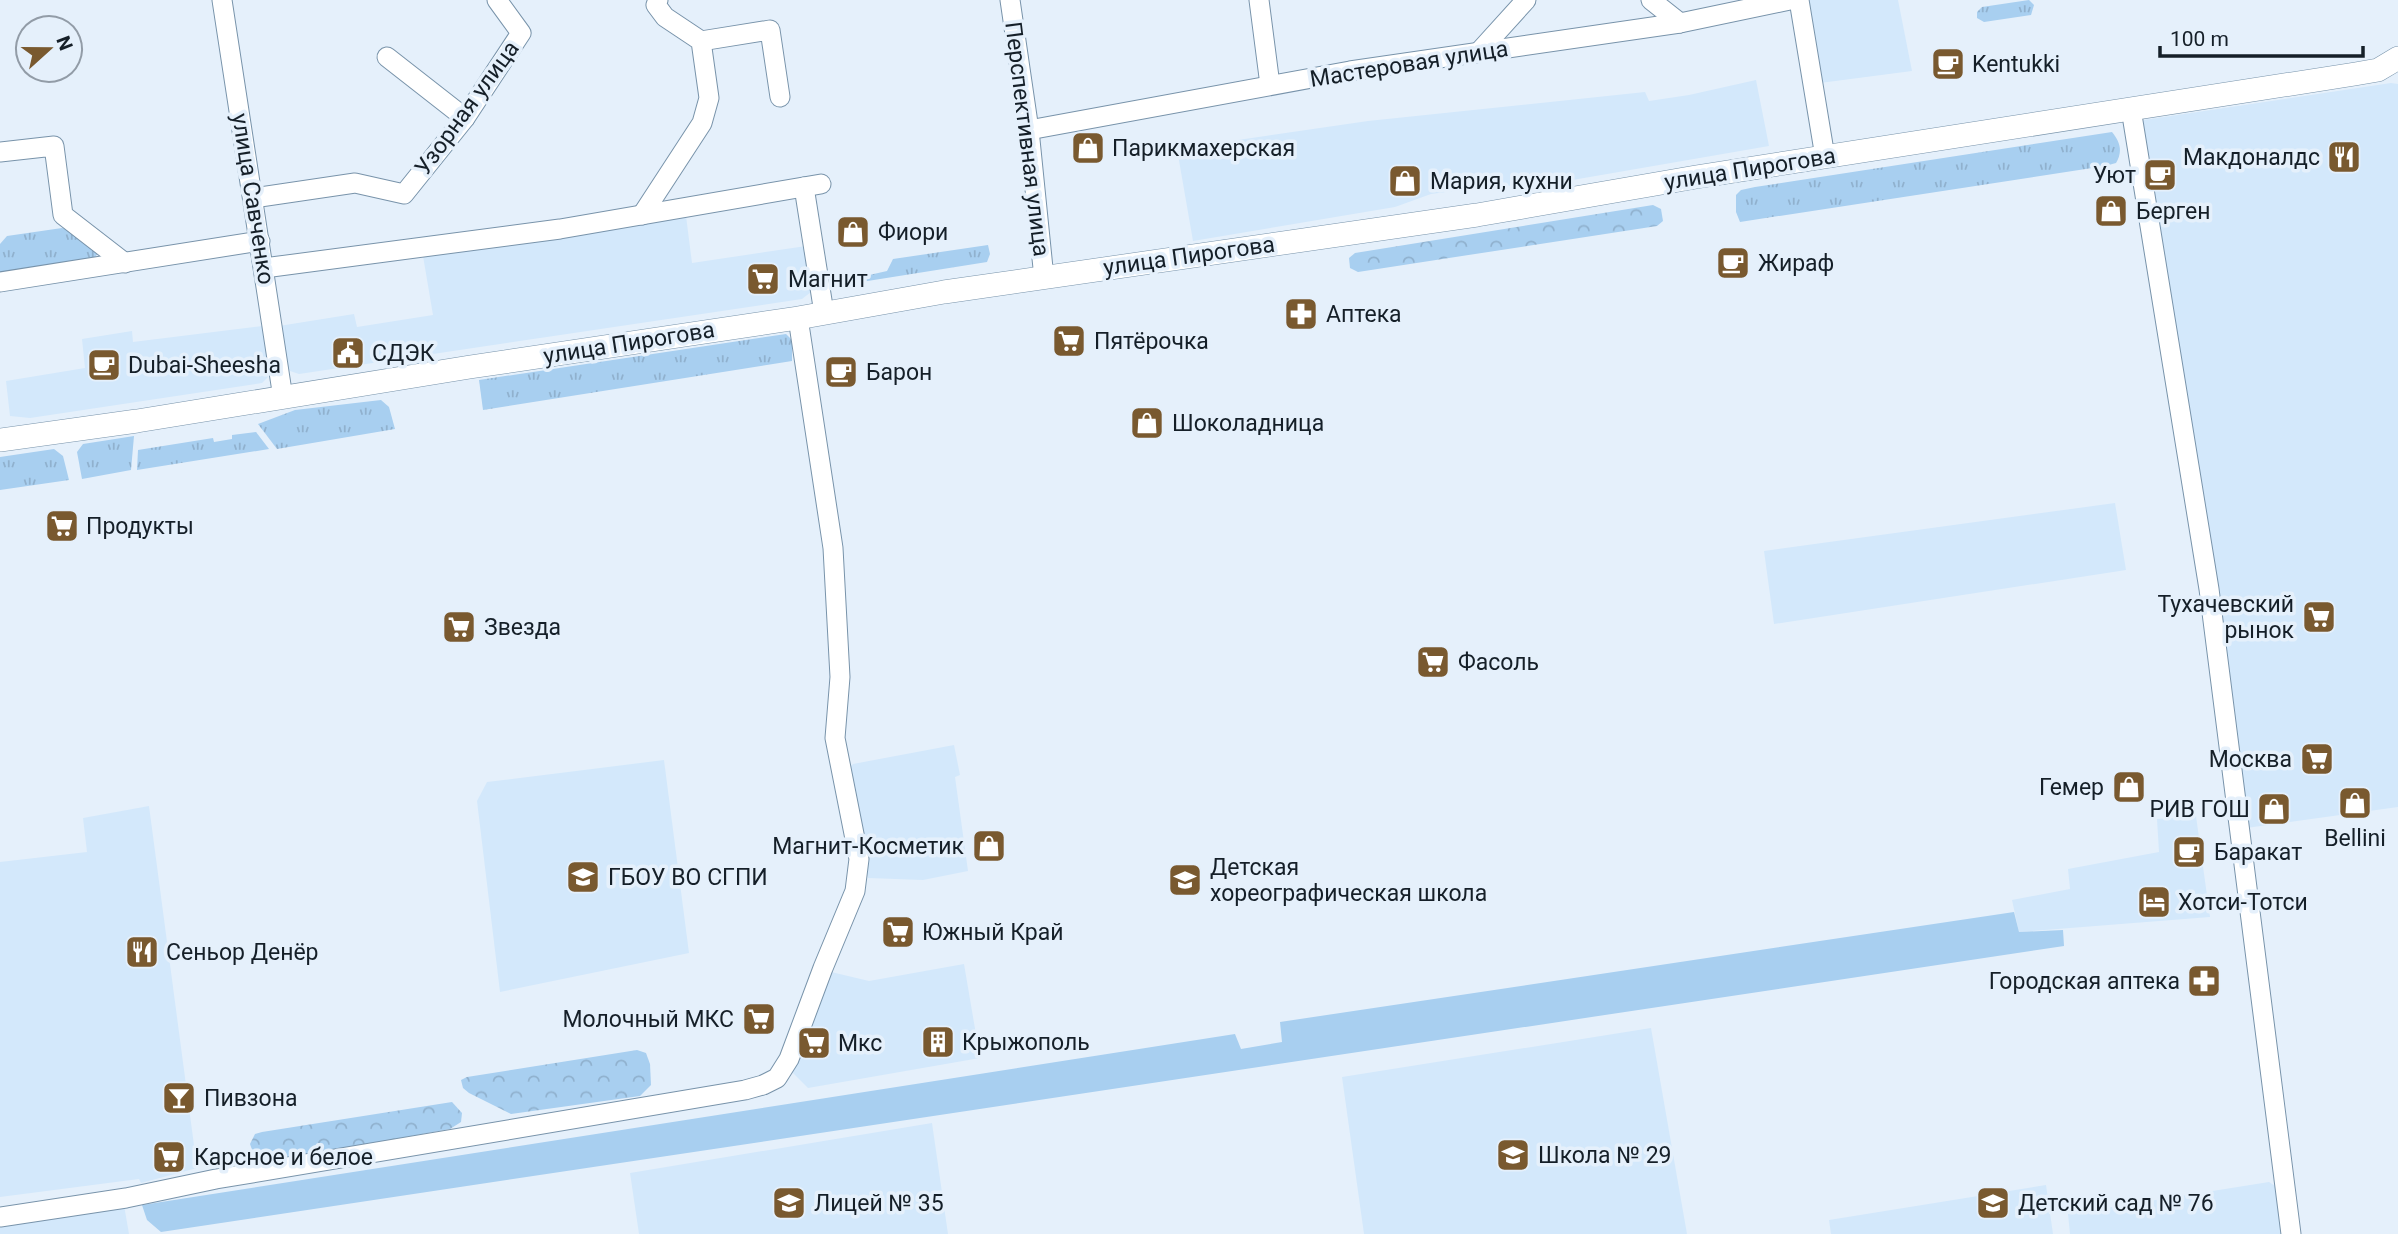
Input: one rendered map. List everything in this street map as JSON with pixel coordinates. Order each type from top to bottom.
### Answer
[{"type":"main road","name":"улица Пирогова","points":[[0,440],[798,318],[944,292],[1477,215],[2391,68]]},
{"type":"street","name":"улица Савченко","points":[[222,0],[283,398]]},
{"type":"street","name":"Узорная улица","points":[[253,198],[355,183],[404,194],[465,118],[521,33],[497,0]]},
{"type":"street","points":[[658,0],[656,5],[665,17],[701,41],[770,30],[780,97]]},
{"type":"street","name":"Перспективная улица","points":[[1010,0],[1044,278]]},
{"type":"street","points":[[1259,0],[1270,85]]},
{"type":"street","points":[[1478,53],[1526,0]]},
{"type":"street","points":[[1651,0],[1680,23]]},
{"type":"street","name":"Мастеровая улица","points":[[1028,130],[1350,71],[1680,23],[1790,0]]},
{"type":"street","points":[[1799,0],[1825,157]]},
{"type":"street","points":[[642,215],[702,123],[709,98],[701,41]]},
{"type":"street","points":[[387,57],[465,118]]},
{"type":"street","points":[[2131,109],[2209,589],[2291,1234]]},
{"type":"street","points":[[0,152],[54,146],[63,215],[125,263]]},
{"type":"street","points":[[264,268],[432,247],[642,215],[812,185],[824,313]]},
{"type":"street","points":[[0,282],[260,241]]},
{"type":"street","points":[[0,1217],[126,1198],[227,1178],[745,1090],[777,1078],[789,1059],[855,891],[859,859],[835,738],[840,677],[833,548],[798,318]]},
{"type":"shaded area","points":[[1807,0],[1898,0],[1912,71],[1820,83]]},
{"type":"shaded area","points":[[1756,80],[1769,146],[1532,187],[1499,185],[1431,194],[1395,207],[1193,241],[1177,149],[1368,121],[1645,92],[1649,101]]},
{"type":"shaded area","points":[[2398,84],[2398,807],[2246,828],[2141,125],[2144,120]]},
{"type":"shaded area","points":[[685,208],[692,263],[806,246],[813,284],[811,292],[802,299],[299,374],[290,371],[285,362],[279,326],[354,314],[357,327],[433,315],[422,250]]},
{"type":"shaded area","points":[[263,326],[269,371],[268,377],[262,383],[30,418],[10,416],[6,381],[85,368],[82,339],[132,331],[133,342]]},
{"type":"shaded area","points":[[2115,503],[2126,570],[1774,624],[1764,551]]},
{"type":"shaded area","points":[[954,745],[960,775],[955,777],[968,871],[923,880],[868,878],[850,767],[853,764]]},
{"type":"shaded area","name":"ГБОУ ВО СГПИ","points":[[664,760],[689,953],[500,992],[477,801],[487,782]]},
{"type":"shaded area","points":[[149,806],[197,1168],[141,1183],[139,1179],[0,1197],[0,862],[87,852],[83,818]]},
{"type":"shaded area","points":[[2196,816],[2210,917],[2019,932],[2012,900],[2070,889],[2068,869],[2159,852],[2157,819]]},
{"type":"shaded area","points":[[964,964],[980,1058],[808,1088],[789,1069],[827,971],[869,981]]},
{"type":"shaded area","name":"Школа № 29","points":[[1651,1028],[1687,1234],[1364,1234],[1342,1077]]},
{"type":"shaded area","name":"Лицей № 35","points":[[932,1123],[948,1234],[639,1234],[630,1173]]},
{"type":"shaded area","points":[[2269,1182],[2275,1186],[2283,1234],[2070,1234],[2068,1214]]},
{"type":"shaded area","name":"Детский сад № 76","points":[[2046,1185],[2053,1234],[1831,1234],[1829,1220]]},
{"type":"shaded area","points":[[124,1205],[129,1234],[0,1234],[0,1224]]},
{"type":"green space","points":[[2029,0],[2034,5],[2031,15],[1984,22],[1977,18],[1977,12],[1982,7]]},
{"type":"green space","points":[[2112,132],[2119,143],[2120,151],[2116,163],[2105,166],[1740,222],[1736,212],[1736,195],[1741,190],[1755,187]]},
{"type":"green space","points":[[1653,205],[1661,209],[1663,221],[1657,226],[1358,272],[1350,268],[1349,258],[1355,253]]},
{"type":"green space","points":[[62,228],[73,231],[98,253],[92,261],[0,275],[0,244],[7,236]]},
{"type":"green space","points":[[988,245],[990,254],[987,262],[855,283],[856,278],[887,271],[893,259]]},
{"type":"green space","points":[[786,334],[792,340],[792,361],[483,410],[479,380]]},
{"type":"green space","points":[[381,400],[389,407],[395,429],[277,449],[258,424],[295,410]]},
{"type":"green space","points":[[256,432],[269,449],[137,470],[138,450],[213,438],[214,442],[232,439],[232,435]]},
{"type":"green space","points":[[134,436],[131,470],[82,479],[77,452],[83,444]]},
{"type":"green space","points":[[54,449],[63,456],[69,480],[0,490],[0,457]]},
{"type":"green space","points":[[2014,912],[2019,932],[2063,930],[2064,946],[161,1232],[147,1220],[142,1205],[1235,1034],[1241,1049],[1282,1042],[1280,1022]]},
{"type":"green space","points":[[637,1050],[646,1053],[650,1064],[651,1085],[640,1096],[511,1114],[469,1093],[463,1088],[461,1080],[467,1077]]},
{"type":"green space","points":[[452,1102],[462,1113],[461,1122],[450,1129],[257,1164],[250,1144],[255,1134],[262,1132]]},
{"type":"place","name":"Kentukki","points":[[1948,64]]},
{"type":"place","name":"Парикмахерская","points":[[1088,148]]},
{"type":"place","name":"Макдоналдс","points":[[2344,157]]},
{"type":"place","name":"Уют","points":[[2160,175]]},
{"type":"place","name":"Мария, кухни","points":[[1405,181]]},
{"type":"place","name":"Берген","points":[[2111,211]]},
{"type":"place","name":"Фиори","points":[[853,232]]},
{"type":"place","name":"Жираф","points":[[1733,263]]},
{"type":"place","name":"Магнит","points":[[763,279]]},
{"type":"place","name":"Аптека","points":[[1301,314]]},
{"type":"place","name":"Пятёрочка","points":[[1069,341]]},
{"type":"place","name":"СДЭК","points":[[348,353]]},
{"type":"place","name":"Dubai-Sheesha","points":[[104,365]]},
{"type":"place","name":"Барон","points":[[841,372]]},
{"type":"place","name":"Шоколадница","points":[[1147,423]]},
{"type":"place","name":"Продукты","points":[[62,526]]},
{"type":"place","name":"Тухачевский рынок","points":[[2319,617]]},
{"type":"place","name":"Звезда","points":[[459,627]]},
{"type":"place","name":"Фасоль","points":[[1433,662]]},
{"type":"place","name":"Москва","points":[[2317,759]]},
{"type":"place","name":"Гемер","points":[[2129,787]]},
{"type":"place","name":"Bellini","points":[[2355,803]]},
{"type":"place","name":"РИВ ГОШ","points":[[2274,809]]},
{"type":"place","name":"Магнит-Косметик","points":[[989,846]]},
{"type":"place","name":"Баракат","points":[[2189,852]]},
{"type":"place","name":"ГБОУ ВО СГПИ","points":[[583,877]]},
{"type":"place","name":"Детская хореографическая школа","points":[[1185,880]]},
{"type":"place","name":"Хотси-Тотси","points":[[2154,902]]},
{"type":"place","name":"Южный Край","points":[[898,932]]},
{"type":"place","name":"Сеньор Денёр","points":[[142,952]]},
{"type":"place","name":"Городская аптека","points":[[2204,981]]},
{"type":"place","name":"Молочный МКС","points":[[759,1019]]},
{"type":"place","name":"Крыжополь","points":[[938,1042]]},
{"type":"place","name":"Мкс","points":[[814,1043]]},
{"type":"place","name":"Пивзона","points":[[179,1098]]},
{"type":"place","name":"Школа № 29","points":[[1513,1155]]},
{"type":"place","name":"Карсное и белое","points":[[169,1157]]},
{"type":"place","name":"Лицей № 35","points":[[789,1203]]},
{"type":"place","name":"Детский сад № 76","points":[[1993,1203]]}]
